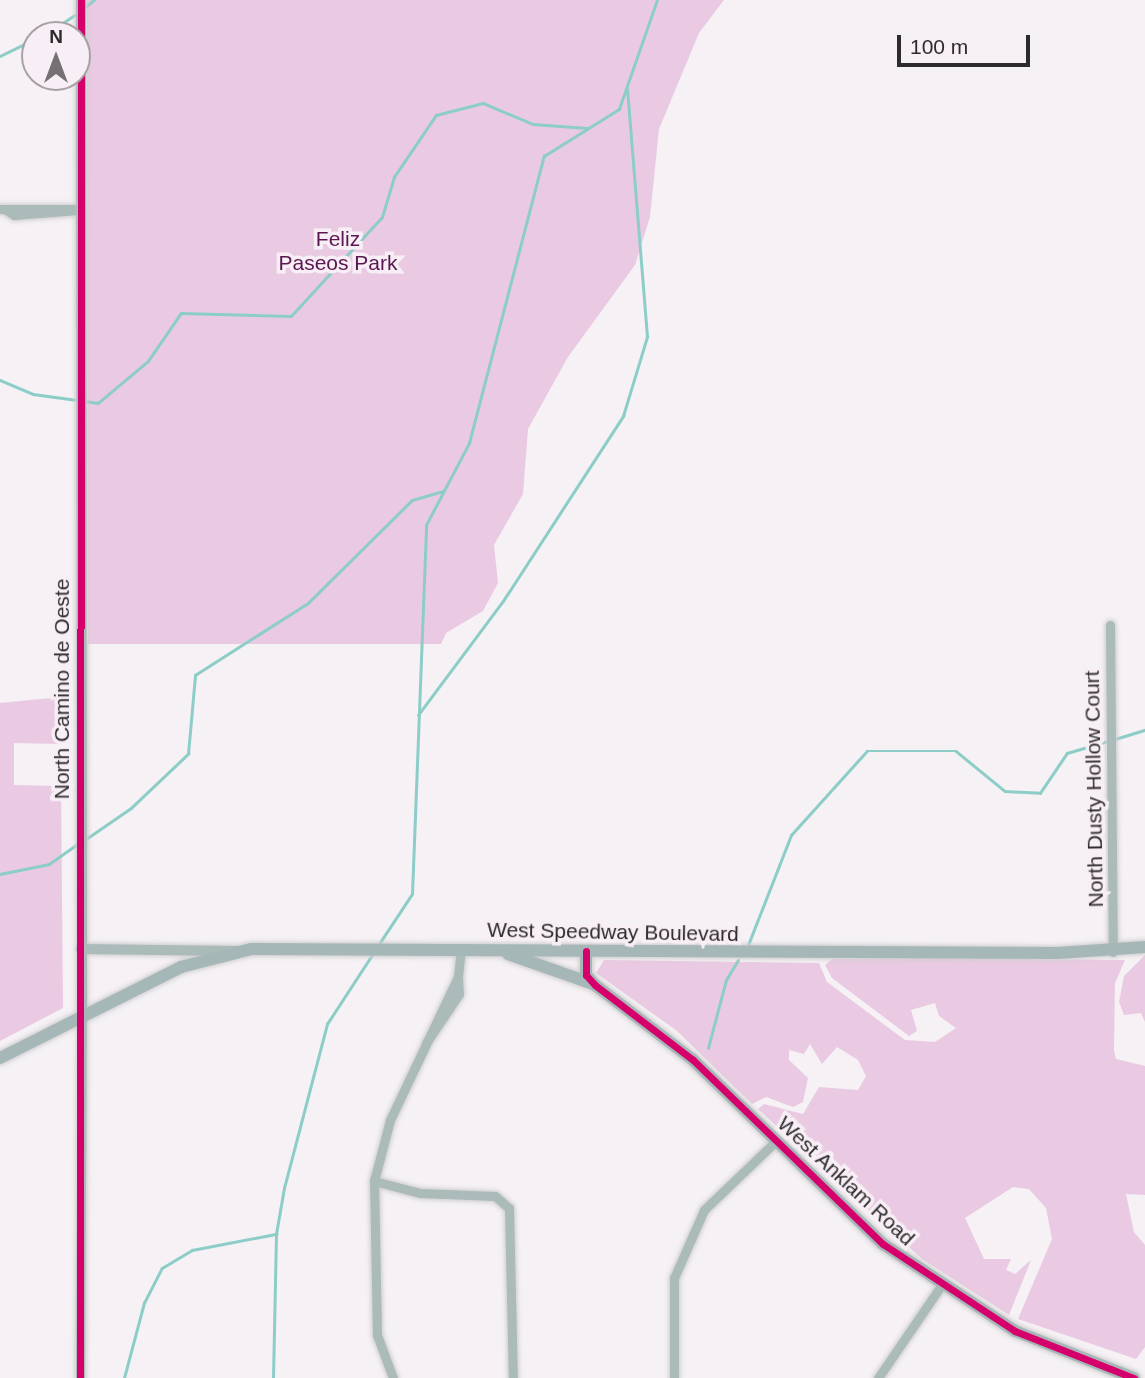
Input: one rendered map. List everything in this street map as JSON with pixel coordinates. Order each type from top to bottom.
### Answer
[{"type":"main road","name":"West Speedway Boulevard","points":[[237,951],[461,949],[1113,952],[1145,947]]},
{"type":"main road","name":"West Anklam Road","points":[[491,950],[595,985],[658,1029],[883,1244],[940,1287],[1015,1331],[1134,1378]]},
{"type":"main road","points":[[0,1059],[181,967],[237,951]]},
{"type":"main road","points":[[586,951],[586,975],[595,985]]},
{"type":"street","name":"North Camino de Oeste","points":[[80,1378],[81,0]]},
{"type":"street","points":[[3,209],[80,209]]},
{"type":"street","name":"North Dusty Hollow Court","points":[[1110,625],[1113,952]]},
{"type":"street","name":"West Speedway Boulevard","points":[[81,949],[237,951]]},
{"type":"street","points":[[393,1378],[377,1335],[374,1181],[390,1120],[426,1043],[460,993],[458,977],[461,949]]},
{"type":"street","points":[[674,1378],[674,1278],[704,1210],[775,1142]]},
{"type":"street","points":[[374,1181],[421,1193],[506,1197],[510,1215],[513,1378]]},
{"type":"street","points":[[878,1378],[940,1287]]},
{"type":"green space","name":"Feliz Paseos Park","points":[[87,0],[724,0],[699,33],[659,129],[650,217],[635,265],[568,357],[528,429],[523,494],[494,545],[498,583],[483,611],[446,633],[441,644],[88,644],[87,91],[91,91],[91,21],[87,21]]},
{"type":"green space","points":[[61,697],[60,744],[14,743],[14,785],[61,786],[63,1008],[0,1041],[0,703]]},
{"type":"green space","points":[[1145,955],[1145,1022],[1141,1013],[1124,1015],[1119,1002],[1124,976]]},
{"type":"green space","points":[[832,959],[1125,960],[1115,983],[1114,1050],[1116,1059],[1145,1066],[1145,1195],[1126,1194],[1134,1232],[1145,1245],[1145,1347],[1136,1359],[1018,1319],[1052,1239],[1046,1208],[1029,1189],[1013,1187],[965,1218],[984,1259],[1011,1259],[1006,1270],[1015,1274],[1031,1260],[1009,1315],[922,1259],[758,1109],[764,1104],[803,1114],[819,1087],[858,1090],[866,1076],[858,1060],[837,1047],[822,1064],[810,1044],[804,1054],[789,1050],[789,1060],[808,1078],[803,1102],[793,1107],[766,1097],[752,1104],[677,1031],[596,973],[604,960],[819,963],[827,982],[905,1040],[935,1042],[956,1028],[939,1016],[935,1003],[911,1010],[917,1031],[909,1036],[832,978],[825,965]]},
{"type":"waterway","points":[[84,8],[94,0]]},
{"type":"waterway","points":[[379,944],[412,894],[426,525],[469,443],[544,156],[619,109],[657,0]]},
{"type":"waterway","points":[[65,21],[76,14]]},
{"type":"waterway","points":[[0,56],[21,46]]},
{"type":"waterway","points":[[418,715],[503,601],[623,416],[647,337],[627,90]]},
{"type":"waterway","points":[[84,401],[98,403],[148,361],[181,313],[291,316],[382,217],[394,177],[436,115],[483,103],[533,124],[587,128]]},
{"type":"waterway","points":[[0,380],[33,394],[77,400]]},
{"type":"waterway","points":[[86,839],[131,808],[188,754],[195,675],[308,603],[412,500],[444,491]]},
{"type":"waterway","points":[[1115,739],[1145,730]]},
{"type":"waterway","points":[[748,945],[791,835],[867,751],[956,751],[1005,791],[1040,793],[1067,753],[1108,741]]},
{"type":"waterway","points":[[0,874],[49,864],[78,844]]},
{"type":"waterway","points":[[273,1378],[276,1234],[284,1188],[327,1024],[372,955]]},
{"type":"waterway","points":[[708,1048],[726,980],[738,960]]},
{"type":"waterway","points":[[124,1378],[144,1303],[162,1268],[192,1250],[276,1234]]},
{"type":"cycle path","points":[[80,1378],[81,0]]},
{"type":"cycle path","points":[[586,951],[586,975],[595,985],[693,1060],[883,1244],[1015,1331],[1134,1378]]}]
